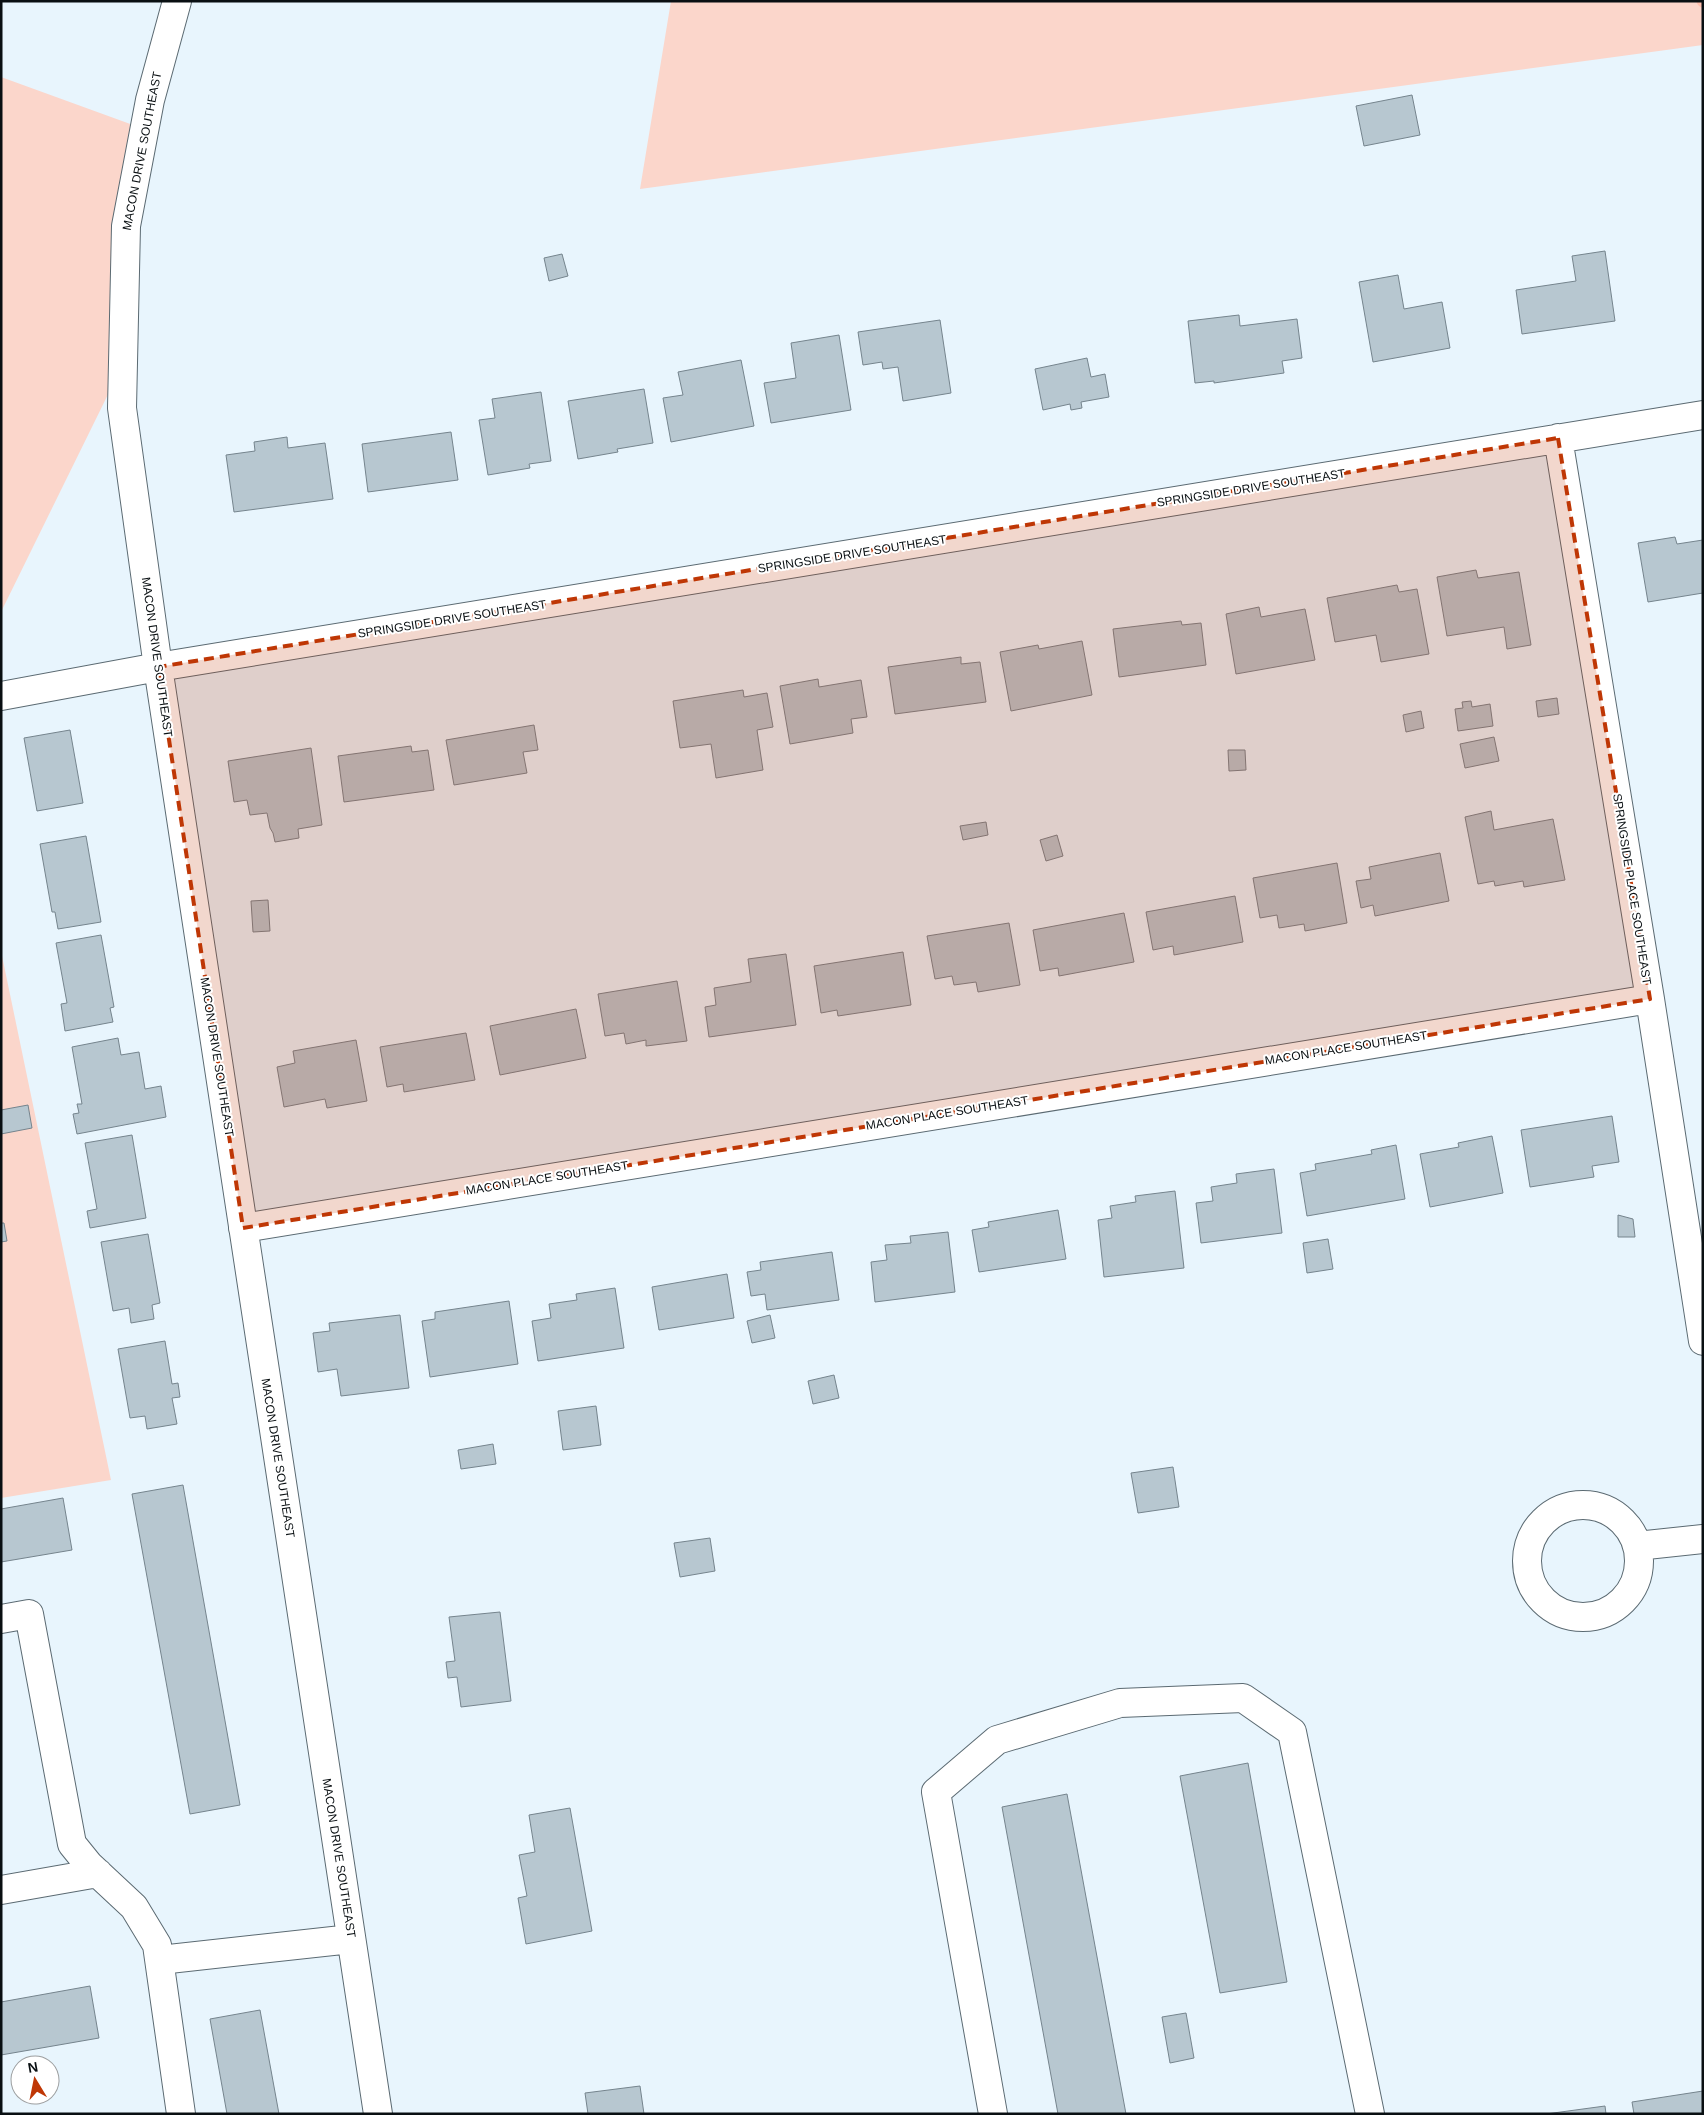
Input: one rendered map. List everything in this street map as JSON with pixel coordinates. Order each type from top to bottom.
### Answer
[{"type":"street","name":"MACON DRIVE SOUTHEAST","points":[[176,1],[150,100],[126,226],[122,408],[158,668],[378,2114]]},
{"type":"street","name":"SPRINGSIDE DRIVE SOUTHEAST","points":[[1,696],[158,668],[1703,415]]},
{"type":"street","name":"SPRINGSIDE PLACE SOUTHEAST","points":[[1558,438],[1650,999],[1703,1341]]},
{"type":"street","name":"MACON PLACE SOUTHEAST","points":[[243,1228],[1650,999]]},
{"type":"street","points":[[1581,1504],[1600,1506],[1617,1514],[1630,1528],[1637,1546],[1640,1565],[1636,1583],[1625,1599],[1618,1605],[1593,1617],[1575,1617],[1557,1611],[1542,1600],[1532,1585],[1527,1567],[1528,1549],[1534,1532],[1546,1518],[1562,1508],[1581,1504]]},
{"type":"street","points":[[1637,1546],[1703,1539]]},
{"type":"street","points":[[1,1619],[29,1614],[72,1844],[88,1865],[134,1906],[158,1945],[181,2114]]},
{"type":"street","points":[[993,2114],[936,1792],[997,1740],[1120,1703],[1243,1698],[1292,1732],[1370,2114]]},
{"type":"street","points":[[1,1890],[98,1873]]},
{"type":"street","points":[[160,1960],[351,1939]]},
{"type":"highlighted area","points":[[1558,438],[1650,999],[243,1228],[158,667]]},
{"type":"shaded area","points":[[671,1],[1703,1],[1703,45],[640,189]]},
{"type":"shaded area","points":[[1,77],[144,129],[122,366],[1,612]]},
{"type":"shaded area","points":[[1,951],[111,1480],[1,1498]]},
{"type":"building","points":[[1412,95],[1420,135],[1364,146],[1356,106]]},
{"type":"building","points":[[1605,251],[1615,321],[1522,334],[1516,290],[1576,281],[1572,256]]},
{"type":"building","points":[[562,254],[568,276],[549,281],[544,258]]},
{"type":"building","points":[[1398,275],[1404,309],[1442,302],[1450,348],[1373,362],[1359,282]]},
{"type":"building","points":[[1239,315],[1240,326],[1297,319],[1302,358],[1282,361],[1284,373],[1214,383],[1214,381],[1195,383],[1188,321]]},
{"type":"building","points":[[940,320],[951,393],[903,401],[898,367],[883,369],[882,362],[863,365],[858,332]]},
{"type":"building","points":[[839,335],[851,410],[771,423],[764,383],[796,378],[791,343]]},
{"type":"building","points":[[1087,358],[1091,377],[1105,374],[1109,397],[1081,402],[1082,408],[1071,410],[1070,404],[1043,410],[1035,369]]},
{"type":"building","points":[[741,360],[754,426],[671,442],[663,398],[683,395],[678,372]]},
{"type":"building","points":[[644,389],[653,443],[617,449],[618,452],[578,459],[568,401]]},
{"type":"building","points":[[541,392],[551,461],[529,464],[530,468],[488,475],[479,420],[495,418],[492,399]]},
{"type":"building","points":[[451,432],[458,480],[368,492],[362,444]]},
{"type":"building","points":[[287,437],[288,448],[325,443],[333,499],[234,512],[226,455],[255,451],[254,442]]},
{"type":"building","points":[[1675,537],[1677,544],[1703,540],[1703,593],[1648,602],[1638,543]]},
{"type":"building","points":[[1476,570],[1478,578],[1519,572],[1531,645],[1507,649],[1504,627],[1447,636],[1437,577]]},
{"type":"building","points":[[1397,585],[1399,592],[1417,589],[1429,654],[1381,662],[1376,635],[1335,642],[1327,598]]},
{"type":"building","points":[[1259,607],[1261,617],[1305,609],[1315,660],[1236,674],[1226,614]]},
{"type":"building","points":[[1181,621],[1182,625],[1201,623],[1206,665],[1119,677],[1113,629]]},
{"type":"building","points":[[1082,641],[1092,695],[1011,711],[1000,652],[1038,645],[1039,649]]},
{"type":"building","points":[[961,657],[961,664],[980,662],[986,702],[895,714],[888,667]]},
{"type":"building","points":[[818,679],[819,687],[861,680],[867,717],[851,719],[853,733],[790,744],[780,686]]},
{"type":"building","points":[[743,690],[744,697],[767,693],[773,727],[757,730],[763,770],[716,778],[711,744],[680,748],[673,701]]},
{"type":"building","points":[[1557,698],[1559,714],[1538,717],[1536,701]]},
{"type":"building","points":[[1471,701],[1472,707],[1490,704],[1493,726],[1458,731],[1455,709],[1463,708],[1462,702]]},
{"type":"building","points":[[1421,711],[1424,728],[1406,732],[1403,715]]},
{"type":"building","points":[[534,725],[538,750],[523,752],[527,773],[454,785],[446,740]]},
{"type":"building","points":[[70,730],[83,803],[37,811],[24,738]]},
{"type":"building","points":[[1494,737],[1499,761],[1465,768],[1460,744]]},
{"type":"building","points":[[411,746],[412,752],[428,750],[434,790],[344,802],[338,756]]},
{"type":"building","points":[[311,748],[322,825],[298,829],[299,838],[275,842],[267,813],[250,815],[247,800],[234,802],[228,761]]},
{"type":"building","points":[[1228,750],[1245,750],[1246,770],[1229,771]]},
{"type":"building","points":[[1491,811],[1494,830],[1553,819],[1565,880],[1524,887],[1523,881],[1495,886],[1494,881],[1478,884],[1465,817]]},
{"type":"building","points":[[986,822],[988,835],[963,840],[960,826]]},
{"type":"building","points":[[1057,835],[1063,856],[1046,861],[1040,840]]},
{"type":"building","points":[[86,836],[101,922],[58,929],[55,912],[52,912],[40,844]]},
{"type":"building","points":[[1440,853],[1449,901],[1375,916],[1373,905],[1361,908],[1356,881],[1371,879],[1369,867]]},
{"type":"building","points":[[1337,863],[1347,923],[1305,931],[1304,924],[1279,928],[1277,915],[1260,918],[1253,878]]},
{"type":"building","points":[[1235,896],[1243,942],[1174,955],[1173,946],[1153,950],[1146,912]]},
{"type":"building","points":[[268,900],[270,931],[253,932],[251,901]]},
{"type":"building","points":[[1124,913],[1134,962],[1059,976],[1058,968],[1040,971],[1033,930]]},
{"type":"building","points":[[1009,923],[1020,985],[978,992],[976,982],[954,985],[952,976],[935,979],[927,936]]},
{"type":"building","points":[[101,935],[114,1007],[110,1008],[113,1022],[65,1031],[61,1004],[67,1003],[56,943]]},
{"type":"building","points":[[903,952],[911,1005],[838,1016],[837,1010],[821,1013],[814,966]]},
{"type":"building","points":[[786,954],[796,1025],[709,1037],[705,1007],[716,1005],[714,988],[751,982],[748,959]]},
{"type":"building","points":[[677,981],[687,1041],[646,1046],[646,1040],[626,1044],[624,1033],[605,1036],[598,994]]},
{"type":"building","points":[[576,1009],[586,1058],[500,1075],[490,1026]]},
{"type":"building","points":[[466,1033],[475,1080],[404,1092],[403,1084],[387,1087],[380,1047]]},
{"type":"building","points":[[118,1038],[121,1055],[139,1052],[145,1089],[161,1086],[166,1117],[77,1134],[73,1114],[79,1113],[77,1104],[82,1104],[72,1047]]},
{"type":"building","points":[[356,1040],[367,1101],[327,1108],[325,1099],[284,1107],[277,1067],[295,1063],[293,1051]]},
{"type":"building","points":[[28,1105],[32,1128],[1,1134],[1,1110]]},
{"type":"building","points":[[1612,1116],[1619,1162],[1592,1166],[1594,1177],[1530,1187],[1521,1130]]},
{"type":"building","points":[[132,1135],[146,1218],[90,1228],[87,1211],[97,1209],[85,1143]]},
{"type":"building","points":[[1492,1136],[1503,1193],[1430,1207],[1420,1154],[1459,1147],[1458,1143]]},
{"type":"building","points":[[1396,1145],[1405,1199],[1307,1216],[1300,1173],[1316,1170],[1315,1164],[1372,1154],[1371,1150]]},
{"type":"building","points":[[1274,1169],[1282,1233],[1201,1243],[1196,1203],[1213,1201],[1211,1187],[1237,1183],[1236,1174]]},
{"type":"building","points":[[1175,1191],[1184,1268],[1104,1277],[1098,1220],[1112,1218],[1110,1206],[1136,1202],[1135,1196]]},
{"type":"building","points":[[1058,1210],[1066,1259],[979,1272],[972,1230],[989,1227],[988,1222]]},
{"type":"building","points":[[1618,1215],[1633,1219],[1635,1237],[1618,1237]]},
{"type":"building","points":[[1,1223],[4,1223],[7,1241],[1,1242]]},
{"type":"building","points":[[948,1232],[955,1292],[875,1302],[871,1262],[887,1260],[885,1245],[911,1243],[910,1236]]},
{"type":"building","points":[[148,1234],[160,1303],[152,1305],[154,1319],[131,1323],[129,1308],[113,1311],[101,1242]]},
{"type":"building","points":[[1328,1239],[1333,1269],[1307,1273],[1303,1243]]},
{"type":"building","points":[[832,1252],[839,1300],[767,1310],[765,1294],[751,1296],[747,1272],[761,1270],[760,1262]]},
{"type":"building","points":[[727,1274],[734,1318],[659,1330],[652,1287]]},
{"type":"building","points":[[615,1288],[624,1348],[538,1361],[532,1321],[551,1318],[549,1304],[577,1300],[576,1294]]},
{"type":"building","points":[[509,1301],[518,1364],[430,1377],[422,1321],[435,1319],[435,1312]]},
{"type":"building","points":[[400,1315],[409,1388],[341,1396],[337,1369],[318,1372],[313,1333],[330,1331],[329,1323]]},
{"type":"building","points":[[770,1315],[775,1338],[752,1343],[747,1321]]},
{"type":"building","points":[[165,1341],[172,1384],[178,1383],[180,1397],[172,1398],[177,1424],[147,1429],[145,1416],[130,1418],[118,1349]]},
{"type":"building","points":[[834,1375],[839,1398],[813,1404],[808,1381]]},
{"type":"building","points":[[596,1406],[601,1445],[563,1450],[558,1411]]},
{"type":"building","points":[[493,1444],[496,1464],[461,1469],[458,1450]]},
{"type":"building","points":[[1173,1467],[1179,1507],[1138,1513],[1131,1473]]},
{"type":"building","points":[[183,1485],[240,1805],[190,1814],[132,1494]]},
{"type":"building","points":[[63,1498],[72,1550],[1,1562],[1,1509]]},
{"type":"building","points":[[710,1538],[715,1571],[680,1577],[674,1543]]},
{"type":"building","points":[[500,1612],[511,1701],[461,1707],[457,1677],[448,1678],[446,1662],[455,1661],[449,1617]]},
{"type":"building","points":[[1248,1763],[1287,1982],[1220,1993],[1180,1776]]},
{"type":"building","points":[[1067,1794],[1126,2114],[1058,2114],[1002,1807]]},
{"type":"building","points":[[570,1808],[592,1931],[526,1944],[518,1898],[527,1896],[519,1855],[535,1852],[529,1815]]},
{"type":"building","points":[[90,1986],[99,2038],[1,2055],[1,2002]]},
{"type":"building","points":[[260,2010],[279,2114],[227,2114],[210,2019]]},
{"type":"building","points":[[1186,2013],[1194,2058],[1170,2063],[1162,2017]]},
{"type":"building","points":[[640,2086],[644,2114],[588,2114],[585,2093]]},
{"type":"building","points":[[1703,2091],[1703,2114],[1634,2114],[1632,2102]]},
{"type":"building","points":[[1605,2106],[1606,2114],[1546,2114]]}]
